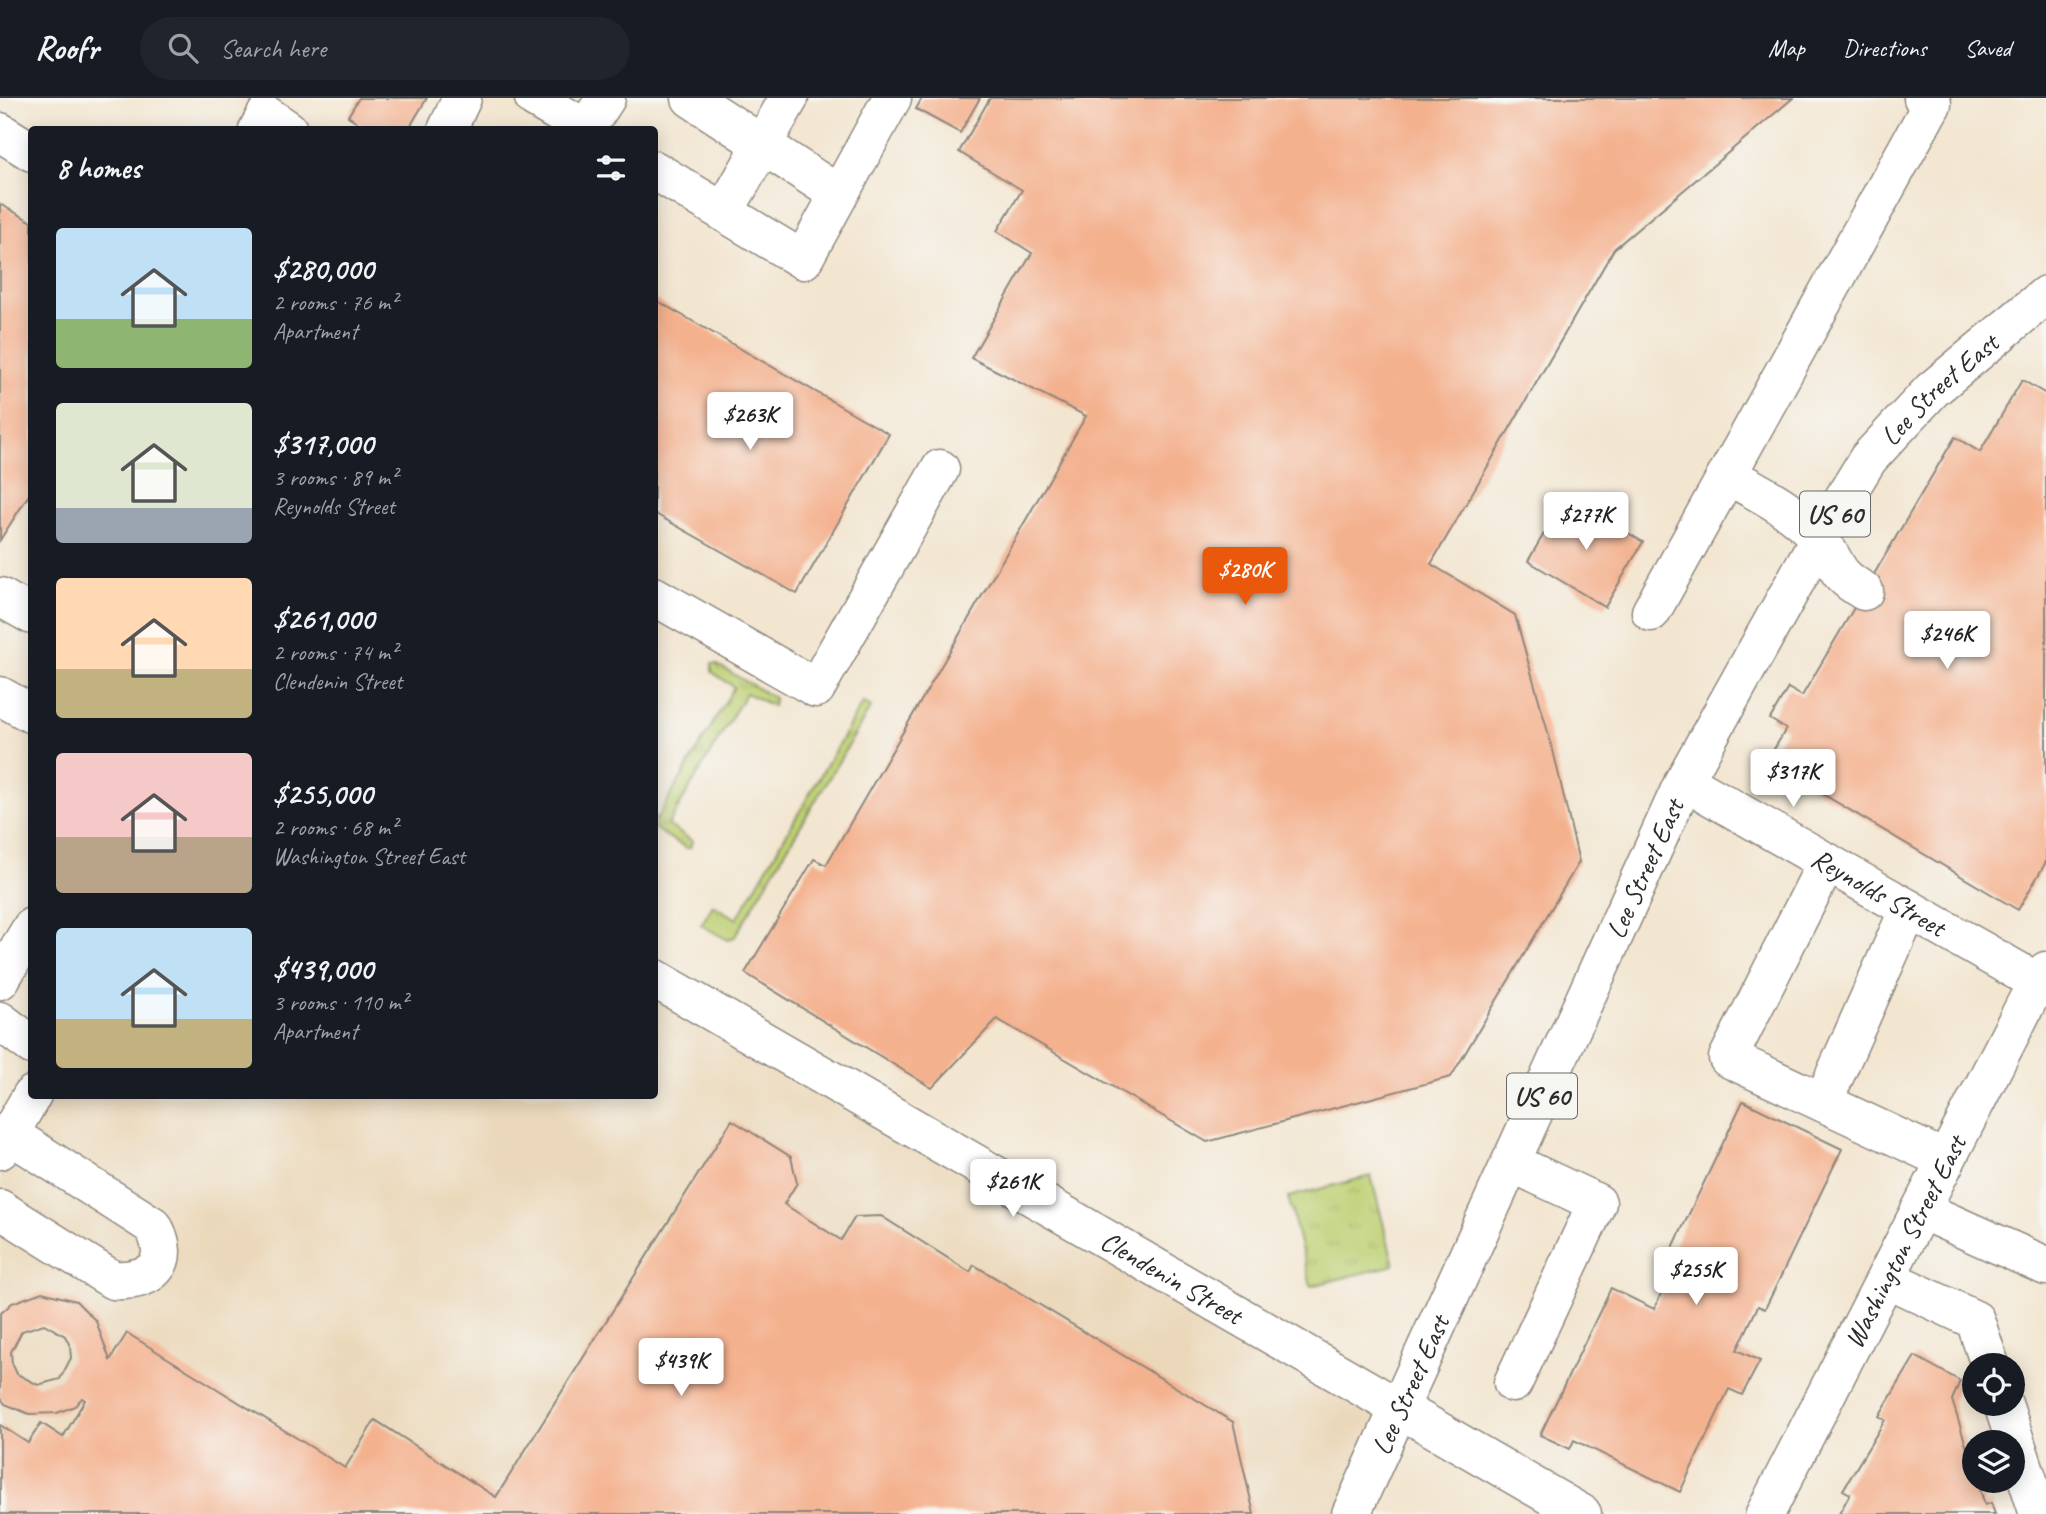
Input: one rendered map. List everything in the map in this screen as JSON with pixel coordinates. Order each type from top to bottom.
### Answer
[{"type":"main road","points":[[449,126],[462,98]]},
{"type":"main road","points":[[534,98],[591,121]]},
{"type":"main road","points":[[691,98],[838,194]]},
{"type":"main road","points":[[724,212],[789,98]]},
{"type":"main road","points":[[658,172],[803,260],[892,98]]},
{"type":"main road","points":[[1651,612],[1932,104],[1923,98]]},
{"type":"main road","points":[[260,126],[266,115],[282,126]]},
{"type":"main road","points":[[0,132],[28,150]]},
{"type":"main road","name":"Lee Street East","points":[[1351,1514],[1684,781],[1819,539],[1868,459],[1905,419],[1932,390],[2046,295]]},
{"type":"main road","points":[[658,598],[816,688],[940,469]]},
{"type":"main road","points":[[1727,474],[1781,504],[1819,539],[1842,579],[1864,591]]},
{"type":"main road","points":[[0,597],[28,613]]},
{"type":"main road","points":[[0,696],[28,712]]},
{"type":"main road","name":"Reynolds Street","points":[[1684,781],[1909,909],[2042,977]]},
{"type":"main road","points":[[1827,862],[1728,1058],[1946,1160]]},
{"type":"main road","points":[[1823,1102],[1909,909]]},
{"type":"main road","points":[[0,980],[28,934]]},
{"type":"main road","name":"Washington Street East","points":[[1765,1514],[2042,977]]},
{"type":"main road","name":"Clendenin Street","points":[[658,980],[1582,1514]]},
{"type":"main road","points":[[0,1021],[28,1042]]},
{"type":"main road","points":[[0,1209],[113,1280],[133,1281],[152,1273],[161,1258],[160,1239],[153,1226],[5,1142],[30,1099]]},
{"type":"main road","points":[[1511,1163],[1597,1203],[1513,1383]]},
{"type":"main road","points":[[1921,1210],[2046,1266]]},
{"type":"main road","points":[[1886,1278],[1975,1320],[1986,1353]]},
{"type":"main road","points":[[2007,1416],[2039,1514]]},
{"type":"shaded area","points":[[658,980],[1400,1411],[1351,1514],[0,1514],[0,1151],[30,1099],[658,1099]]},
{"type":"green space","points":[[712,664],[716,664],[774,698],[773,706],[746,693],[668,825],[692,841],[690,848],[686,848],[658,831],[658,817],[734,687],[712,672]]},
{"type":"green space","points":[[863,702],[871,707],[734,938],[728,940],[701,925],[713,905],[737,919]]},
{"type":"green space","points":[[1371,1176],[1394,1265],[1311,1286],[1288,1197]]},
{"type":"building","points":[[359,98],[427,98],[410,126],[363,126],[348,116]]},
{"type":"building","points":[[922,98],[980,98],[960,133],[916,109]]},
{"type":"building","points":[[990,98],[1793,98],[1614,249],[1431,564],[1515,615],[1553,750],[1579,862],[1451,1077],[1207,1142],[997,1019],[932,1088],[745,973],[814,859],[826,865],[1086,416],[971,358],[1032,253],[997,231],[1022,190],[959,152]]},
{"type":"building","points":[[0,204],[28,220],[28,496],[0,540]]},
{"type":"building","points":[[658,301],[889,434],[797,594],[658,515]]},
{"type":"building","points":[[2022,380],[2046,394],[2046,862],[2018,910],[1767,761],[1786,729],[1770,719],[1788,688],[1802,696],[1955,437],[1980,452]]},
{"type":"building","points":[[1566,496],[1643,542],[1605,607],[1528,561]]},
{"type":"building","points":[[1743,1101],[1842,1149],[1765,1309],[1758,1306],[1737,1350],[1760,1361],[1742,1395],[1729,1389],[1680,1492],[1574,1440],[1570,1449],[1540,1435],[1611,1288],[1654,1309],[1674,1266],[1666,1262]]},
{"type":"building","points":[[732,1120],[791,1157],[797,1183],[784,1204],[841,1240],[855,1217],[881,1216],[970,1272],[974,1265],[1233,1422],[1254,1514],[0,1514],[0,1425],[28,1443],[41,1423],[63,1437],[85,1400],[82,1398],[75,1406],[57,1413],[29,1414],[5,1404],[0,1397],[0,1314],[12,1303],[42,1292],[76,1301],[96,1321],[110,1360],[127,1333],[345,1468],[375,1420],[496,1497]],"holes":[[[44,1324],[65,1336],[70,1346],[71,1358],[60,1379],[38,1385],[17,1374],[11,1352],[22,1331]]]},
{"type":"building","points":[[1915,1356],[1960,1381],[1952,1400],[1962,1432],[1962,1493],[1981,1493],[1985,1505],[1991,1503],[1995,1514],[1839,1514],[1850,1494],[1843,1490],[1885,1420],[1879,1416]]}]
